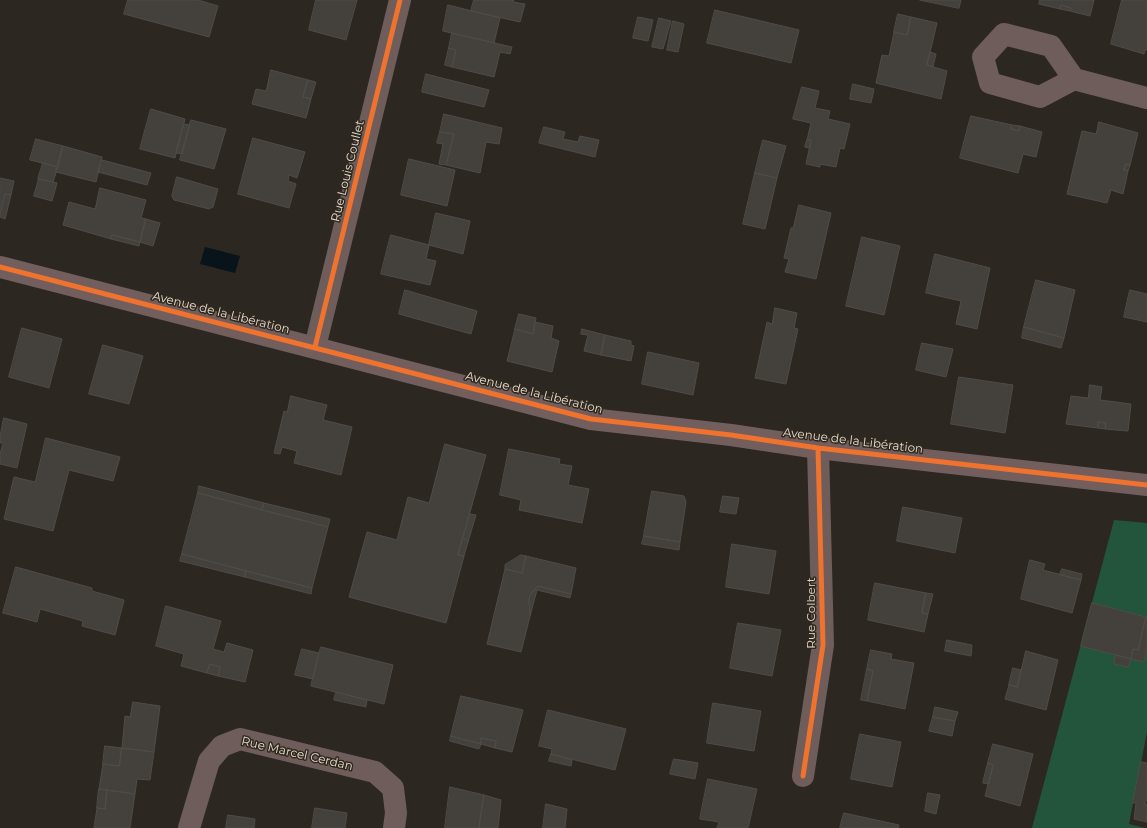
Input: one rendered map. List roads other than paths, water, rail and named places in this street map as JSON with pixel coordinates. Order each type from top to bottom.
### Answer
[{"type":"main road","name":"Avenue de la Libération","points":[[0,267],[592,419],[731,435],[818,448],[1147,485]]},
{"type":"street","name":"Rue Louis Coullet","points":[[315,347],[400,0]]},
{"type":"street","points":[[1074,79],[1147,98]]},
{"type":"street","name":"Rue Colbert","points":[[803,776],[823,645],[818,448]]},
{"type":"street","name":"Rue Marcel Cerdan","points":[[189,828],[209,761],[222,746],[240,739],[375,772],[393,788],[396,813],[394,828]]}]
